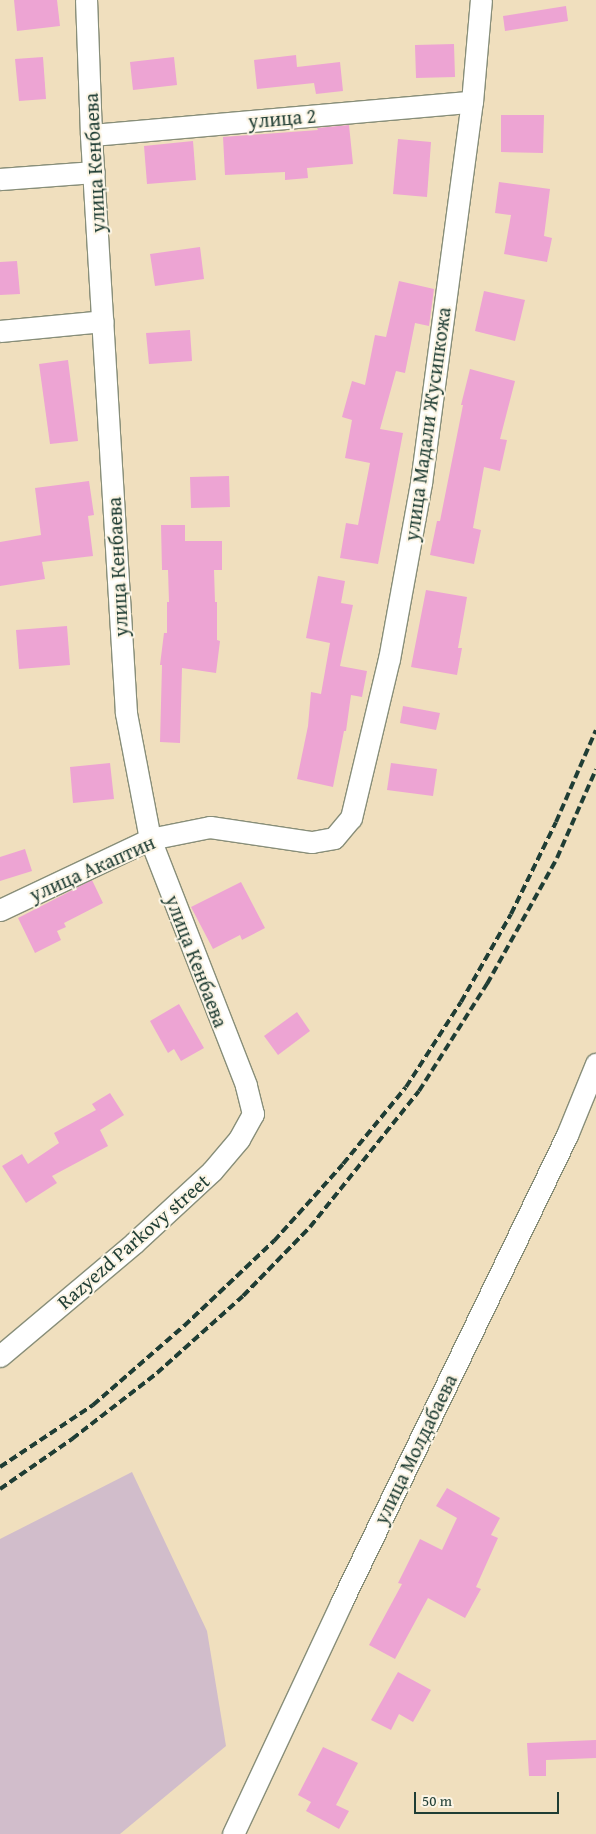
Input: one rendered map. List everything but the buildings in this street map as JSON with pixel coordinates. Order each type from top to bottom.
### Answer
[{"type":"street","name":"улица Кенбаева","points":[[86,0],[91,135],[126,713],[150,839],[246,1085],[253,1114]]},
{"type":"street","name":"улица Мадали Жусипкожа","points":[[334,838],[351,818],[390,659],[421,483],[472,102],[481,0]]},
{"type":"street","name":"улица 2","points":[[91,135],[472,102]]},
{"type":"street","points":[[0,179],[94,172]]},
{"type":"street","points":[[0,330],[103,321]]},
{"type":"street","name":"улица Акаптин","points":[[0,910],[150,839],[210,827],[312,842],[334,838]]},
{"type":"street","name":"улица Молдабаева","points":[[233,1834],[340,1603],[566,1135],[596,1064]]},
{"type":"street","name":"Razyezd Parkovy street","points":[[0,1356],[134,1243],[212,1171],[239,1139],[253,1114]]},
{"type":"shaded area","points":[[132,1472],[207,1631],[226,1746],[120,1834],[0,1834],[0,1539]]},
{"type":"railway","points":[[0,1467],[93,1405],[184,1326],[274,1241],[343,1164],[406,1087],[461,1002],[511,914],[556,822],[596,730]]},
{"type":"railway","points":[[0,1489],[72,1439],[157,1373],[243,1296],[310,1227],[419,1091],[487,984],[557,858],[596,769]]}]
